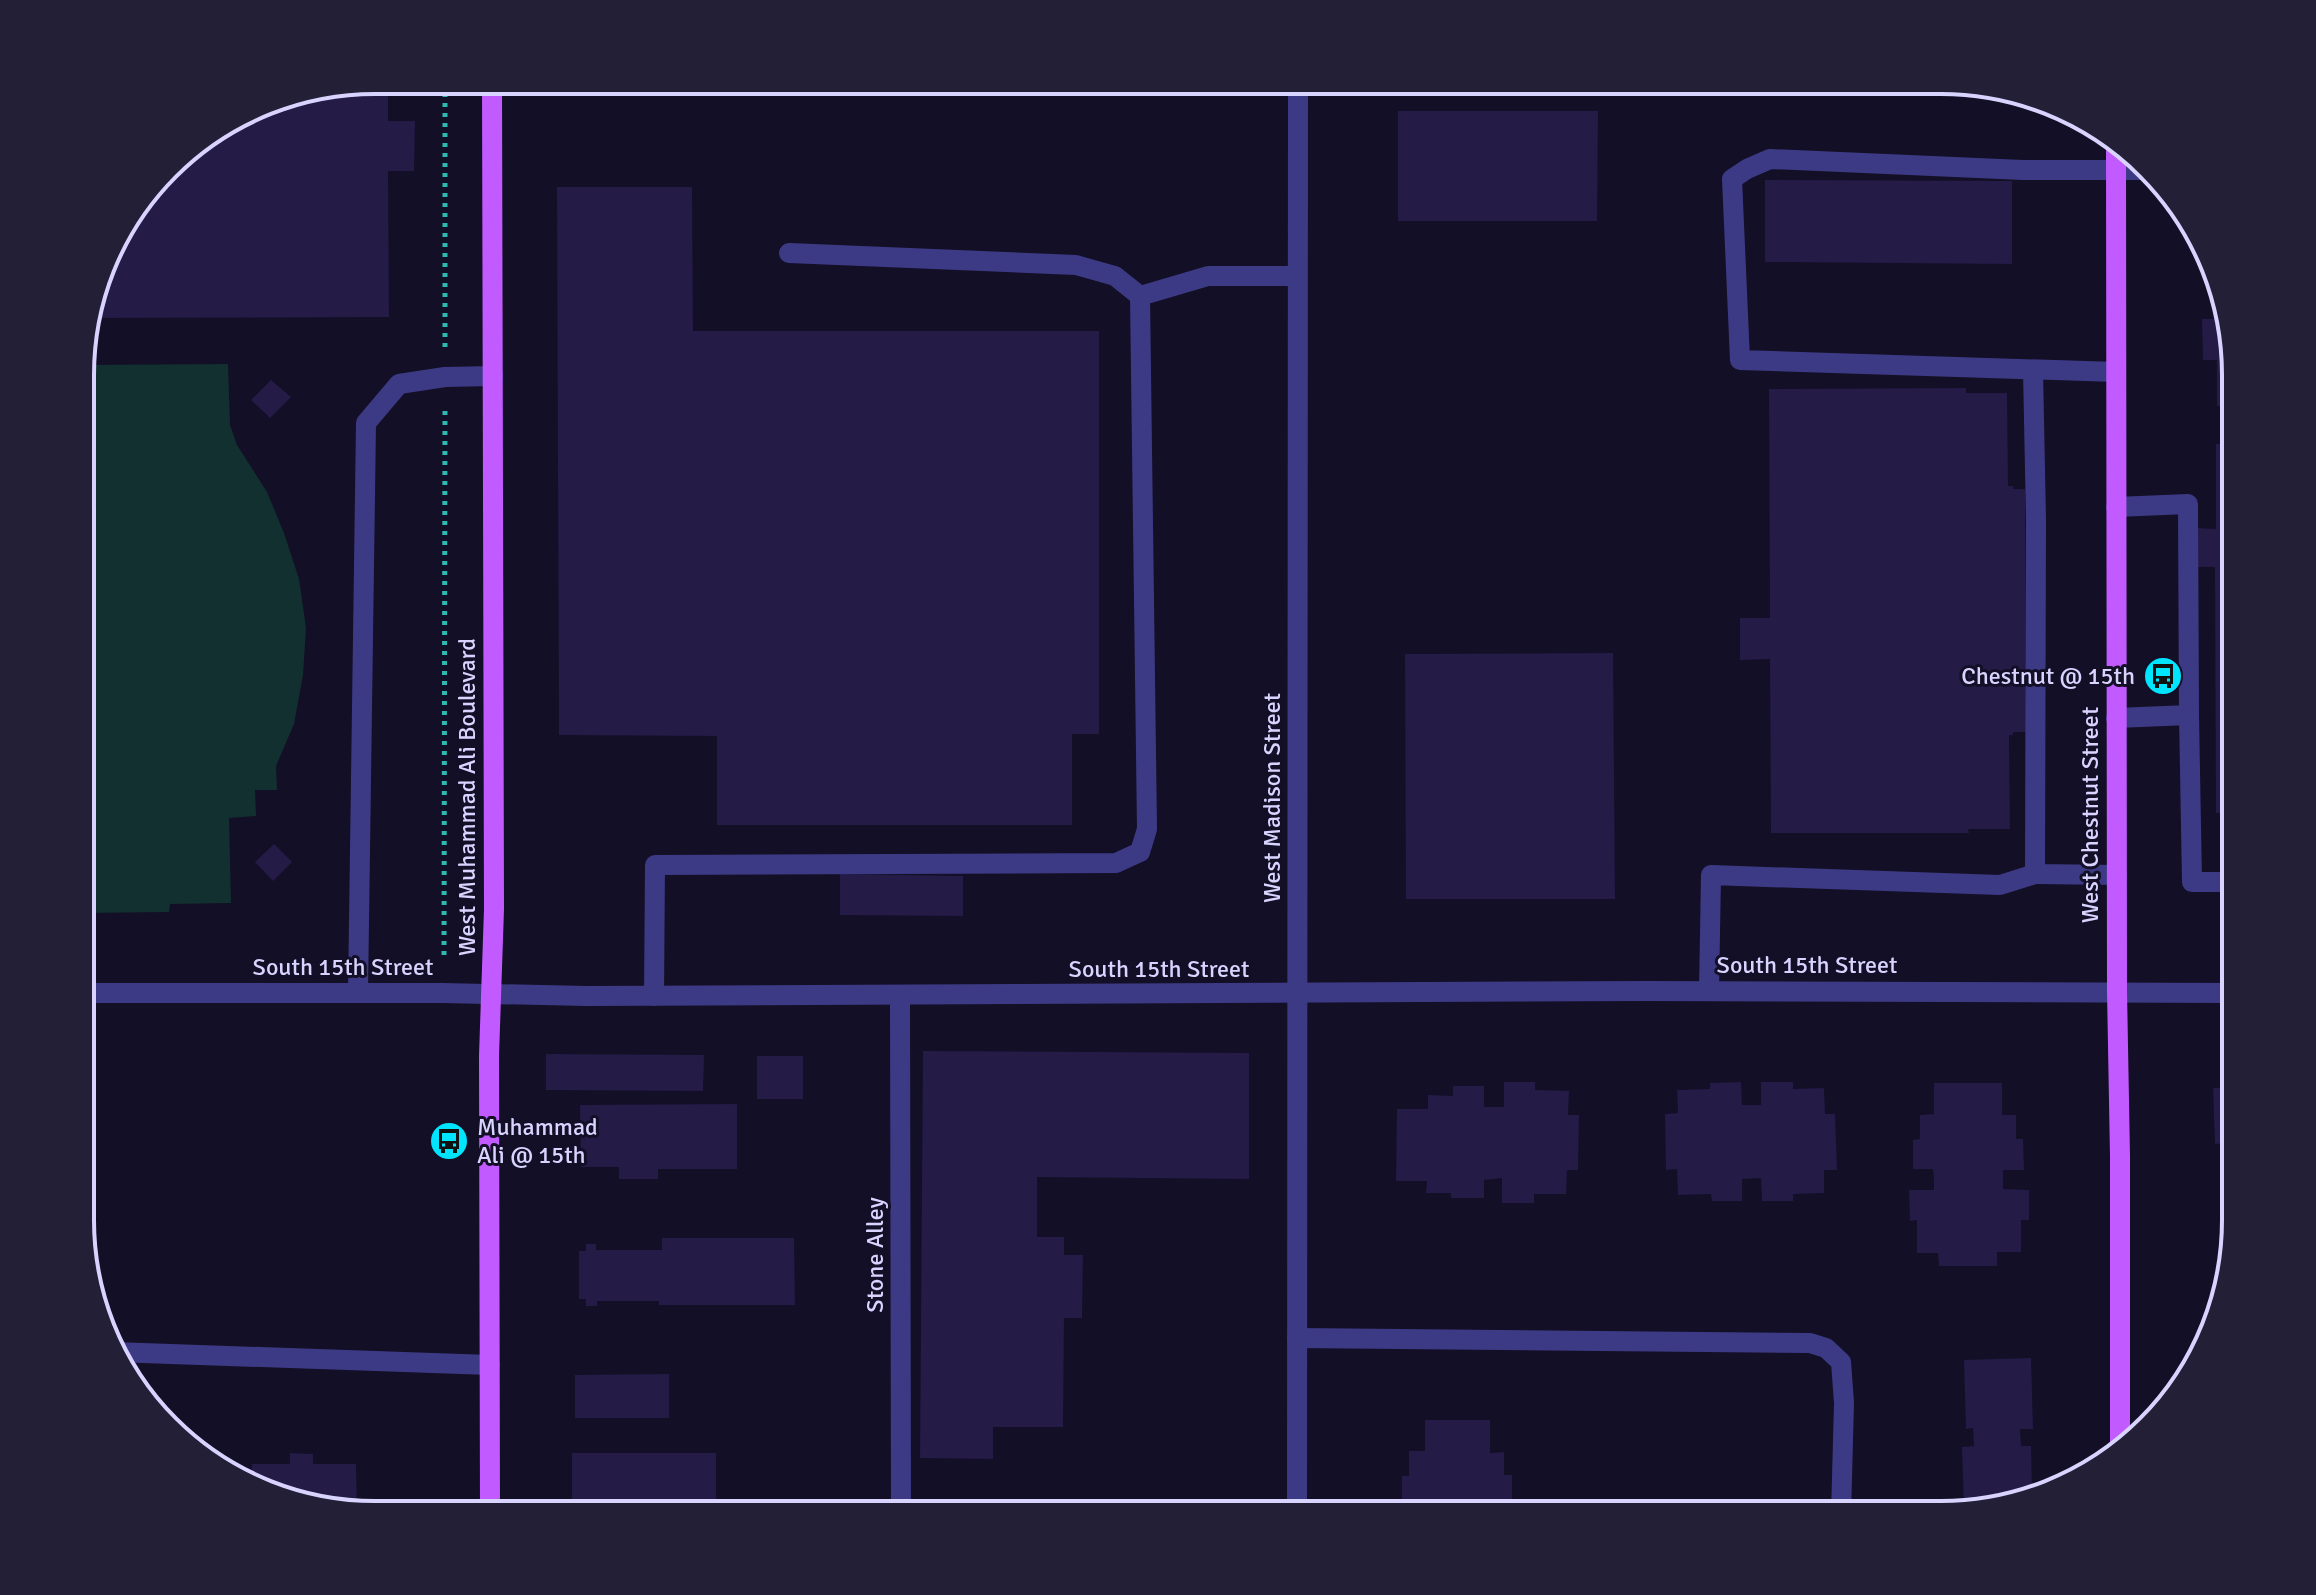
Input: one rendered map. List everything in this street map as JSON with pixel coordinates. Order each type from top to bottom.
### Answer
[{"type":"main road","name":"West Muhammad Ali Boulevard","points":[[490,1500],[491,995],[494,909],[492,94]]},
{"type":"main road","name":"West Chestnut Street","points":[[2116,155],[2120,1436]]},
{"type":"street","name":"West Madison Street","points":[[1297,1501],[1298,95]]},
{"type":"street","points":[[2116,372],[1740,360],[1732,179],[1770,159],[2023,170],[2133,170]]},
{"type":"street","points":[[789,253],[1076,265],[1115,276],[1140,296]]},
{"type":"street","points":[[1140,296],[1208,276],[1297,276]]},
{"type":"street","points":[[654,996],[655,865],[1116,863],[1140,852],[1147,829],[1140,296]]},
{"type":"street","points":[[2033,370],[2036,520],[2035,874]]},
{"type":"street","points":[[358,993],[366,423],[399,384],[445,377],[493,376]]},
{"type":"street","points":[[2116,507],[2188,504],[2192,882],[2222,882]]},
{"type":"street","points":[[2116,718],[2189,715]]},
{"type":"street","points":[[1709,991],[1711,875],[2000,885],[2035,874],[2117,875]]},
{"type":"street","name":"South 15th Street","points":[[95,993],[654,996],[1709,991],[2222,993]]},
{"type":"street","name":"Stone Alley","points":[[900,995],[901,1500]]},
{"type":"street","points":[[1297,1338],[1818,1345],[1841,1362],[1844,1403],[1841,1501]]},
{"type":"street","points":[[128,1352],[490,1365]]},
{"type":"path","points":[[444,955],[445,94]]},
{"type":"green space","points":[[228,364],[230,425],[237,445],[267,492],[299,579],[306,628],[303,675],[294,724],[276,766],[277,790],[255,790],[256,816],[229,818],[231,903],[170,904],[169,912],[95,913],[95,365]]},
{"type":"building","points":[[375,94],[388,94],[388,121],[415,121],[414,171],[388,171],[389,317],[100,318],[115,268],[141,219],[176,176],[204,152],[251,123],[285,109],[339,96]]},
{"type":"building","points":[[1398,111],[1598,111],[1597,221],[1398,221]]},
{"type":"building","points":[[1765,180],[2012,181],[2012,264],[1765,262]]},
{"type":"building","points":[[557,187],[692,187],[693,331],[1099,331],[1099,734],[1072,734],[1072,825],[717,825],[717,736],[559,735]]},
{"type":"building","points":[[2215,314],[2220,339],[2221,406],[2217,406],[2217,360],[2203,360],[2202,319],[2215,319]]},
{"type":"building","points":[[271,380],[291,397],[270,418],[251,400]]},
{"type":"building","points":[[1966,388],[1966,393],[2007,393],[2008,486],[2025,489],[2026,732],[2009,735],[2010,829],[1968,829],[1969,833],[1771,833],[1770,659],[1740,660],[1740,618],[1770,618],[1769,389]]},
{"type":"building","points":[[2216,444],[2221,444],[2222,813],[2216,813],[2215,567],[2198,567],[2197,528],[2216,529]]},
{"type":"building","points":[[1613,653],[1615,899],[1406,899],[1405,654]]},
{"type":"building","points":[[274,844],[292,862],[273,881],[255,862]]},
{"type":"building","points":[[840,874],[963,876],[963,916],[840,915]]},
{"type":"building","points":[[923,1051],[1249,1053],[1249,1179],[1037,1177],[1037,1237],[1064,1237],[1064,1255],[1083,1255],[1082,1318],[1064,1318],[1063,1427],[993,1427],[993,1459],[920,1458]]},
{"type":"building","points":[[546,1054],[704,1055],[703,1091],[546,1090]]},
{"type":"building","points":[[757,1056],[803,1056],[803,1099],[757,1099]]},
{"type":"building","points":[[1504,1082],[1535,1082],[1535,1090],[1569,1091],[1568,1115],[1579,1115],[1578,1170],[1567,1170],[1566,1194],[1534,1194],[1534,1203],[1502,1203],[1502,1178],[1484,1180],[1484,1198],[1451,1198],[1451,1193],[1426,1193],[1427,1181],[1396,1181],[1397,1109],[1428,1109],[1428,1095],[1453,1096],[1453,1086],[1484,1086],[1484,1107],[1504,1107]]},
{"type":"building","points":[[1741,1082],[1742,1105],[1761,1105],[1761,1082],[1793,1082],[1793,1089],[1824,1088],[1825,1114],[1835,1114],[1837,1170],[1824,1170],[1824,1193],[1793,1194],[1793,1201],[1762,1201],[1761,1178],[1742,1179],[1742,1201],[1712,1201],[1711,1194],[1678,1195],[1677,1169],[1666,1170],[1665,1114],[1678,1113],[1677,1090],[1710,1089],[1710,1083]]},
{"type":"building","points":[[1934,1083],[2002,1083],[2002,1115],[2016,1115],[2016,1139],[2023,1139],[2024,1170],[2003,1170],[2003,1189],[2029,1190],[2029,1220],[2021,1220],[2021,1252],[1997,1252],[1997,1266],[1939,1266],[1938,1253],[1917,1253],[1917,1220],[1910,1221],[1909,1190],[1934,1190],[1934,1178],[1933,1169],[1913,1169],[1913,1140],[1920,1139],[1920,1115],[1934,1114]]},
{"type":"building","points":[[2213,1088],[2222,1088],[2222,1143],[2215,1144]]},
{"type":"building","points":[[737,1104],[737,1169],[658,1169],[658,1179],[619,1179],[619,1167],[581,1167],[580,1105]]},
{"type":"building","points":[[2220,1182],[2222,1182],[2222,1228]]},
{"type":"building","points":[[662,1238],[794,1238],[795,1305],[659,1305],[659,1301],[597,1301],[597,1306],[586,1306],[586,1299],[579,1299],[579,1251],[586,1251],[586,1244],[596,1244],[596,1250],[662,1250]]},
{"type":"building","points":[[2031,1358],[2033,1429],[2020,1429],[2021,1446],[2031,1446],[2032,1486],[1995,1496],[1964,1500],[1962,1447],[1974,1446],[1973,1428],[1966,1429],[1964,1360]]},
{"type":"building","points":[[669,1374],[669,1418],[575,1418],[575,1375]]},
{"type":"building","points":[[1425,1420],[1490,1420],[1490,1453],[1504,1452],[1504,1475],[1512,1475],[1512,1501],[1402,1501],[1402,1476],[1409,1476],[1409,1451],[1425,1451]]},
{"type":"building","points":[[290,1453],[313,1454],[313,1464],[356,1464],[357,1500],[321,1496],[252,1472],[252,1464],[290,1464]]},
{"type":"building","points":[[572,1453],[716,1453],[716,1500],[572,1500]]},
{"type":"place","name":"Chestnut @ 15th","points":[[2163,676]]},
{"type":"place","name":"Muhammad Ali @ 15th","points":[[449,1141]]}]
